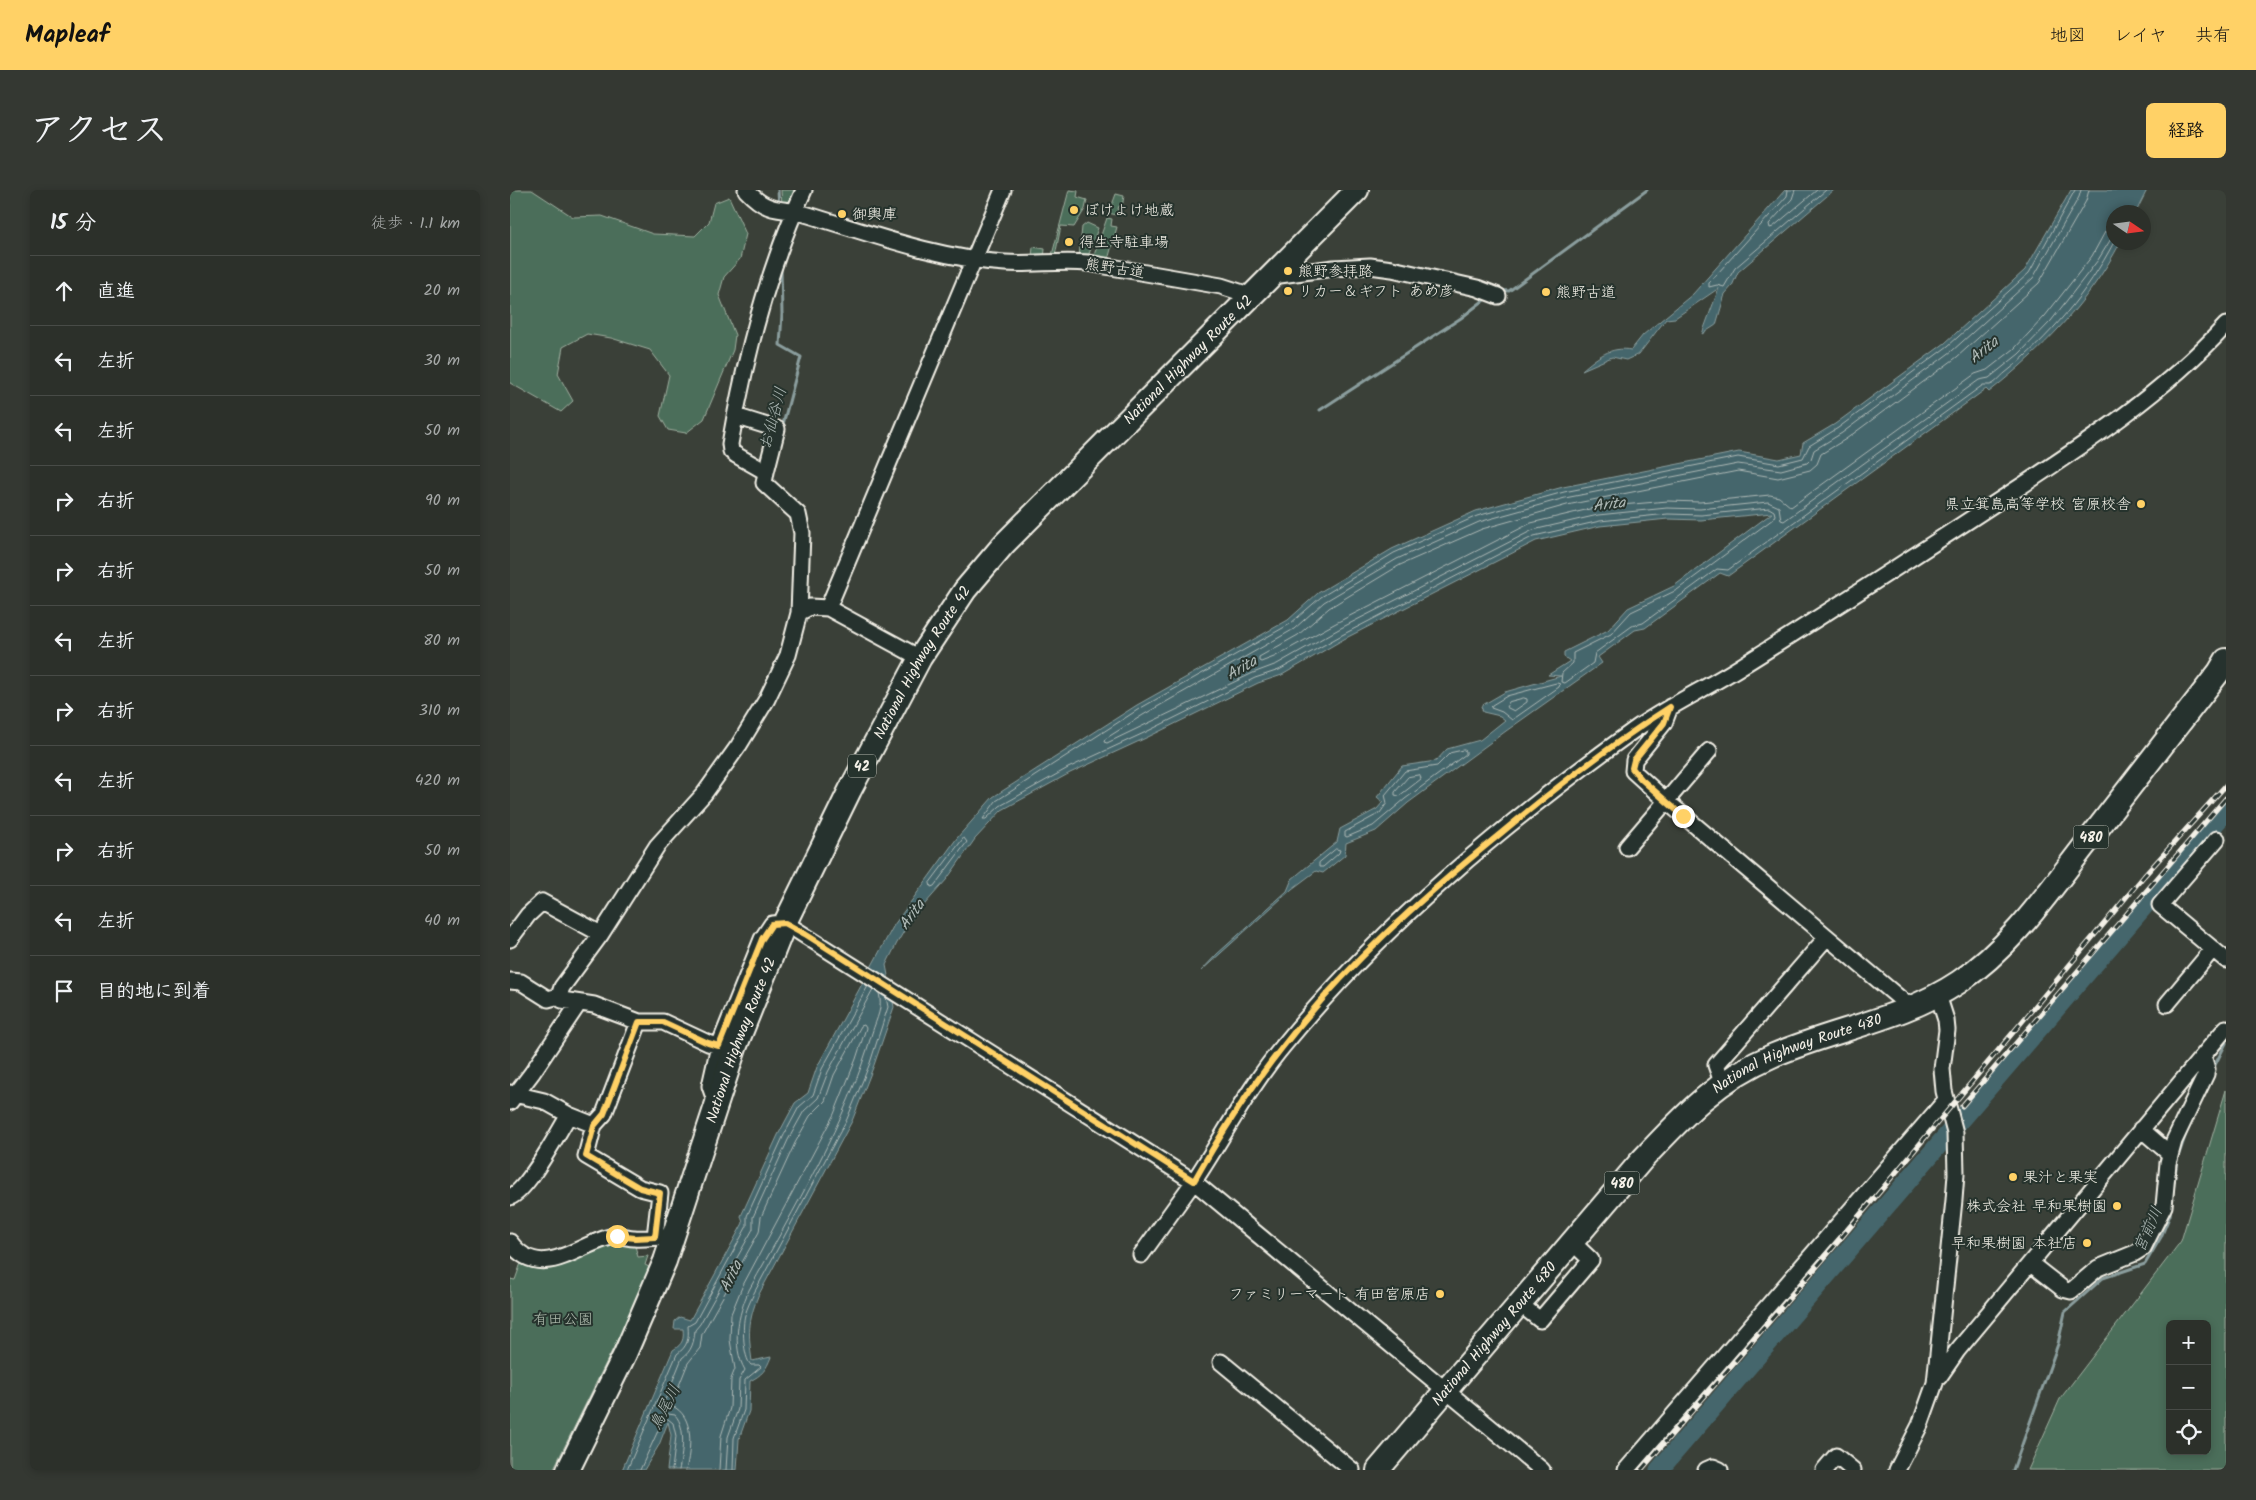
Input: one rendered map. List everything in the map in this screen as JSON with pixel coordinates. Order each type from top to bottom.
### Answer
[{"type":"highway","name":"National Highway Route 42","points":[[568,1470],[625,1354],[665,1261],[664,1237],[717,1106],[735,1048],[785,923],[854,782],[920,658],[965,590],[1004,544],[1357,190]]},
{"type":"highway","name":"National Highway Route 480","points":[[1378,1470],[1641,1161],[1685,1114],[1722,1082],[1774,1055],[1910,1007],[1938,995],[1982,964],[2005,944],[2027,920],[2219,672],[2226,660]]},
{"type":"street","name":"熊野古道","points":[[746,190],[757,201],[774,210],[795,211],[922,250],[1005,263],[1068,261],[1088,263],[1221,286],[1252,296]]},
{"type":"street","points":[[766,472],[731,451],[730,444],[744,368],[759,311],[804,190]]},
{"type":"street","points":[[828,608],[975,259],[1002,190]]},
{"type":"street","points":[[1272,276],[1334,268],[1370,266],[1392,269],[1476,288],[1498,296]]},
{"type":"street","points":[[1141,1255],[1194,1181],[1247,1094],[1282,1047],[1376,942],[1446,878],[1545,797],[1635,729],[1736,670],[2053,465],[2163,384],[2226,325]]},
{"type":"street","points":[[560,996],[562,987],[601,934],[657,846],[704,794],[767,699],[788,655],[798,613],[802,558],[800,520],[794,508],[764,483],[777,429],[735,416]]},
{"type":"street","points":[[798,613],[810,608],[828,608],[920,658]]},
{"type":"street","points":[[1670,707],[1664,723],[1632,764],[1632,771],[1910,1007]]},
{"type":"street","points":[[1627,847],[1665,800],[1709,751]]},
{"type":"street","points":[[2216,839],[2160,904],[2226,960]]},
{"type":"street","points":[[510,939],[528,915],[542,902],[601,934]]},
{"type":"street","points":[[717,1106],[710,1086],[719,1046],[762,939],[772,924],[785,923],[1194,1181],[1542,1470]]},
{"type":"street","points":[[1722,1082],[1716,1065],[1827,937]]},
{"type":"street","points":[[2167,1004],[2213,949]]},
{"type":"street","points":[[510,981],[521,982],[548,999],[560,996]]},
{"type":"street","points":[[1897,1470],[1920,1425],[1935,1383],[1956,1174],[1955,1133],[1946,1100],[1942,1069],[1946,1039],[1946,1020],[1938,995]]},
{"type":"street","points":[[560,996],[562,1000],[594,1004],[639,1022],[663,1022],[708,1043],[719,1046]]},
{"type":"street","points":[[512,1096],[532,1073],[579,1003]]},
{"type":"street","points":[[510,1242],[524,1256],[549,1260],[562,1259],[605,1238],[617,1236],[635,1238],[664,1237],[660,1193],[640,1188],[586,1156],[594,1126],[604,1114],[639,1022]]},
{"type":"street","points":[[1935,1383],[1957,1351],[2226,1028]]},
{"type":"street","points":[[2031,1264],[2063,1290],[2071,1291],[2098,1268],[2140,1250],[2164,1206],[2170,1154],[2185,1114],[2206,1074],[2207,1069],[2203,1056]]},
{"type":"street","points":[[512,1096],[544,1101],[569,1116],[594,1126]]},
{"type":"street","points":[[1626,1470],[1946,1100]]},
{"type":"street","points":[[510,1197],[516,1195],[532,1175],[569,1116]]},
{"type":"street","points":[[2141,1130],[2170,1154]]},
{"type":"street","points":[[1221,1362],[1352,1470]]},
{"type":"street","points":[[1824,1470],[1836,1456],[1853,1470]]},
{"type":"street","points":[[1706,1470],[1713,1467],[1720,1470]]},
{"type":"green space","points":[[510,190],[532,190],[573,217],[602,216],[653,234],[695,236],[709,222],[714,203],[729,197],[746,234],[740,259],[724,277],[719,295],[735,335],[733,350],[704,419],[686,433],[668,430],[660,416],[669,375],[650,350],[611,338],[587,334],[563,347],[558,374],[573,401],[561,412],[510,383]]},
{"type":"green space","points":[[781,190],[795,190],[791,206],[782,206]]},
{"type":"green space","points":[[1069,190],[1078,191],[1077,197],[1087,200],[1085,209],[1074,227],[1061,226],[1055,256],[1052,255]]},
{"type":"green space","points":[[1116,194],[1124,196],[1122,207],[1119,206],[1116,215],[1109,213]]},
{"type":"green space","points":[[1107,218],[1112,219],[1111,226],[1117,227],[1108,260],[1093,258]]},
{"type":"green space","points":[[1087,223],[1098,228],[1088,257],[1079,257],[1082,227]]},
{"type":"green space","points":[[1033,247],[1045,249],[1044,259],[1032,257]]},
{"type":"green space","points":[[2226,1090],[2226,1470],[2028,1470],[2060,1399],[2181,1241]]},
{"type":"green space","name":"有田公園","points":[[613,1241],[634,1242],[638,1257],[648,1256],[645,1265],[649,1267],[646,1282],[553,1470],[510,1470],[510,1279],[515,1280],[521,1263],[543,1267]]},
{"type":"water","points":[[1785,190],[1834,190],[1738,272],[1732,286],[1725,294],[1716,325],[1702,334],[1719,288],[1675,318],[1666,319],[1639,354],[1626,360],[1612,357],[1582,370],[1599,357],[1611,351],[1631,350],[1643,335],[1693,294]]},
{"type":"water","points":[[2071,190],[2147,190],[2140,205],[2106,205],[2106,250],[2116,250],[2108,265],[2063,324],[2009,376],[1989,392],[1986,389],[1728,576],[1720,573],[1645,628],[1635,630],[1598,657],[1602,663],[1408,803],[1376,831],[1346,843],[1345,855],[1323,873],[1316,871],[1292,889],[1201,971],[1217,954],[1287,891],[1292,879],[1337,842],[1340,829],[1377,809],[1383,802],[1377,797],[1402,766],[1436,761],[1447,749],[1480,740],[1505,720],[1500,716],[1483,712],[1481,706],[1505,692],[1561,676],[1548,675],[1570,661],[1564,657],[1564,652],[1608,630],[1628,608],[1674,586],[1772,513],[1701,520],[1668,519],[1600,526],[1536,541],[1344,639],[1282,675],[1258,683],[1070,773],[1002,810],[975,839],[947,879],[910,921],[886,965],[894,1007],[874,1065],[852,1121],[758,1296],[752,1313],[750,1343],[752,1361],[771,1357],[763,1372],[750,1381],[749,1411],[739,1439],[737,1470],[667,1470],[671,1435],[668,1422],[659,1445],[644,1470],[622,1470],[673,1350],[682,1341],[683,1329],[674,1329],[675,1321],[680,1317],[690,1320],[743,1223],[741,1216],[778,1135],[795,1103],[808,1093],[817,1067],[894,925],[957,838],[993,797],[1137,705],[1288,620],[1318,593],[1392,549],[1476,511],[1563,487],[1739,452],[1779,459],[1801,454],[1803,443],[1835,424],[1945,343],[2025,270]]},
{"type":"waterway","points":[[778,190],[779,206]]},
{"type":"waterway","points":[[1498,290],[1509,291],[1647,190]]},
{"type":"waterway","name":"お仙谷川","points":[[781,268],[782,314],[780,345],[801,357],[782,428]]},
{"type":"waterway","points":[[1320,410],[1461,318],[1488,297]]},
{"type":"waterway","points":[[1659,1470],[2226,811]]},
{"type":"waterway","name":"宮前川","points":[[2212,1071],[2226,1043]]},
{"type":"waterway","name":"宮前川","points":[[2013,1470],[2058,1344],[2065,1312],[2103,1278],[2145,1264],[2161,1237],[2170,1215],[2177,1160],[2189,1125]]},
{"type":"railway","points":[[1641,1470],[1826,1256],[2144,876],[2226,785]]},
{"type":"railway","points":[[1962,1106],[2226,798]]},
{"type":"place","name":"ぼけよけ地蔵","points":[[1074,210]]},
{"type":"place","name":"御輿庫","points":[[842,214]]},
{"type":"place","name":"得生寺駐車場","points":[[1069,242]]},
{"type":"place","name":"熊野参拝路","points":[[1288,271]]},
{"type":"place","name":"リカー＆ギフト あめ彦","points":[[1288,291]]},
{"type":"place","name":"熊野古道","points":[[1546,292]]},
{"type":"place","name":"県立箕島高等学校 宮原校舎","points":[[2141,504]]},
{"type":"place","name":"果汁と果実","points":[[2013,1177]]},
{"type":"place","name":"株式会社 早和果樹園","points":[[2117,1206]]},
{"type":"place","name":"早和果樹園 本社店","points":[[2087,1243]]},
{"type":"place","name":"ファミリーマート 有田宮原店","points":[[1440,1294]]},
{"type":"route","points":[[617,1236],[635,1238],[655,1237],[660,1193],[640,1188],[586,1156],[594,1126],[604,1114],[639,1022],[663,1022],[708,1043],[719,1046],[762,939],[772,924],[785,923],[805,934],[1194,1181],[1247,1094],[1282,1047],[1376,942],[1460,866],[1545,797],[1635,729],[1670,707],[1664,723],[1634,760],[1632,771],[1683,816]]},
{"type":"water label","name":"Arita","points":[[1983,349]]},
{"type":"water label","name":"Arita","points":[[1609,503]]},
{"type":"water label","name":"Arita","points":[[1241,667]]},
{"type":"water label","name":"Arita","points":[[911,914]]},
{"type":"water label","name":"Arita","points":[[730,1276]]},
{"type":"water label","name":"鳥尾川","points":[[664,1407]]}]
